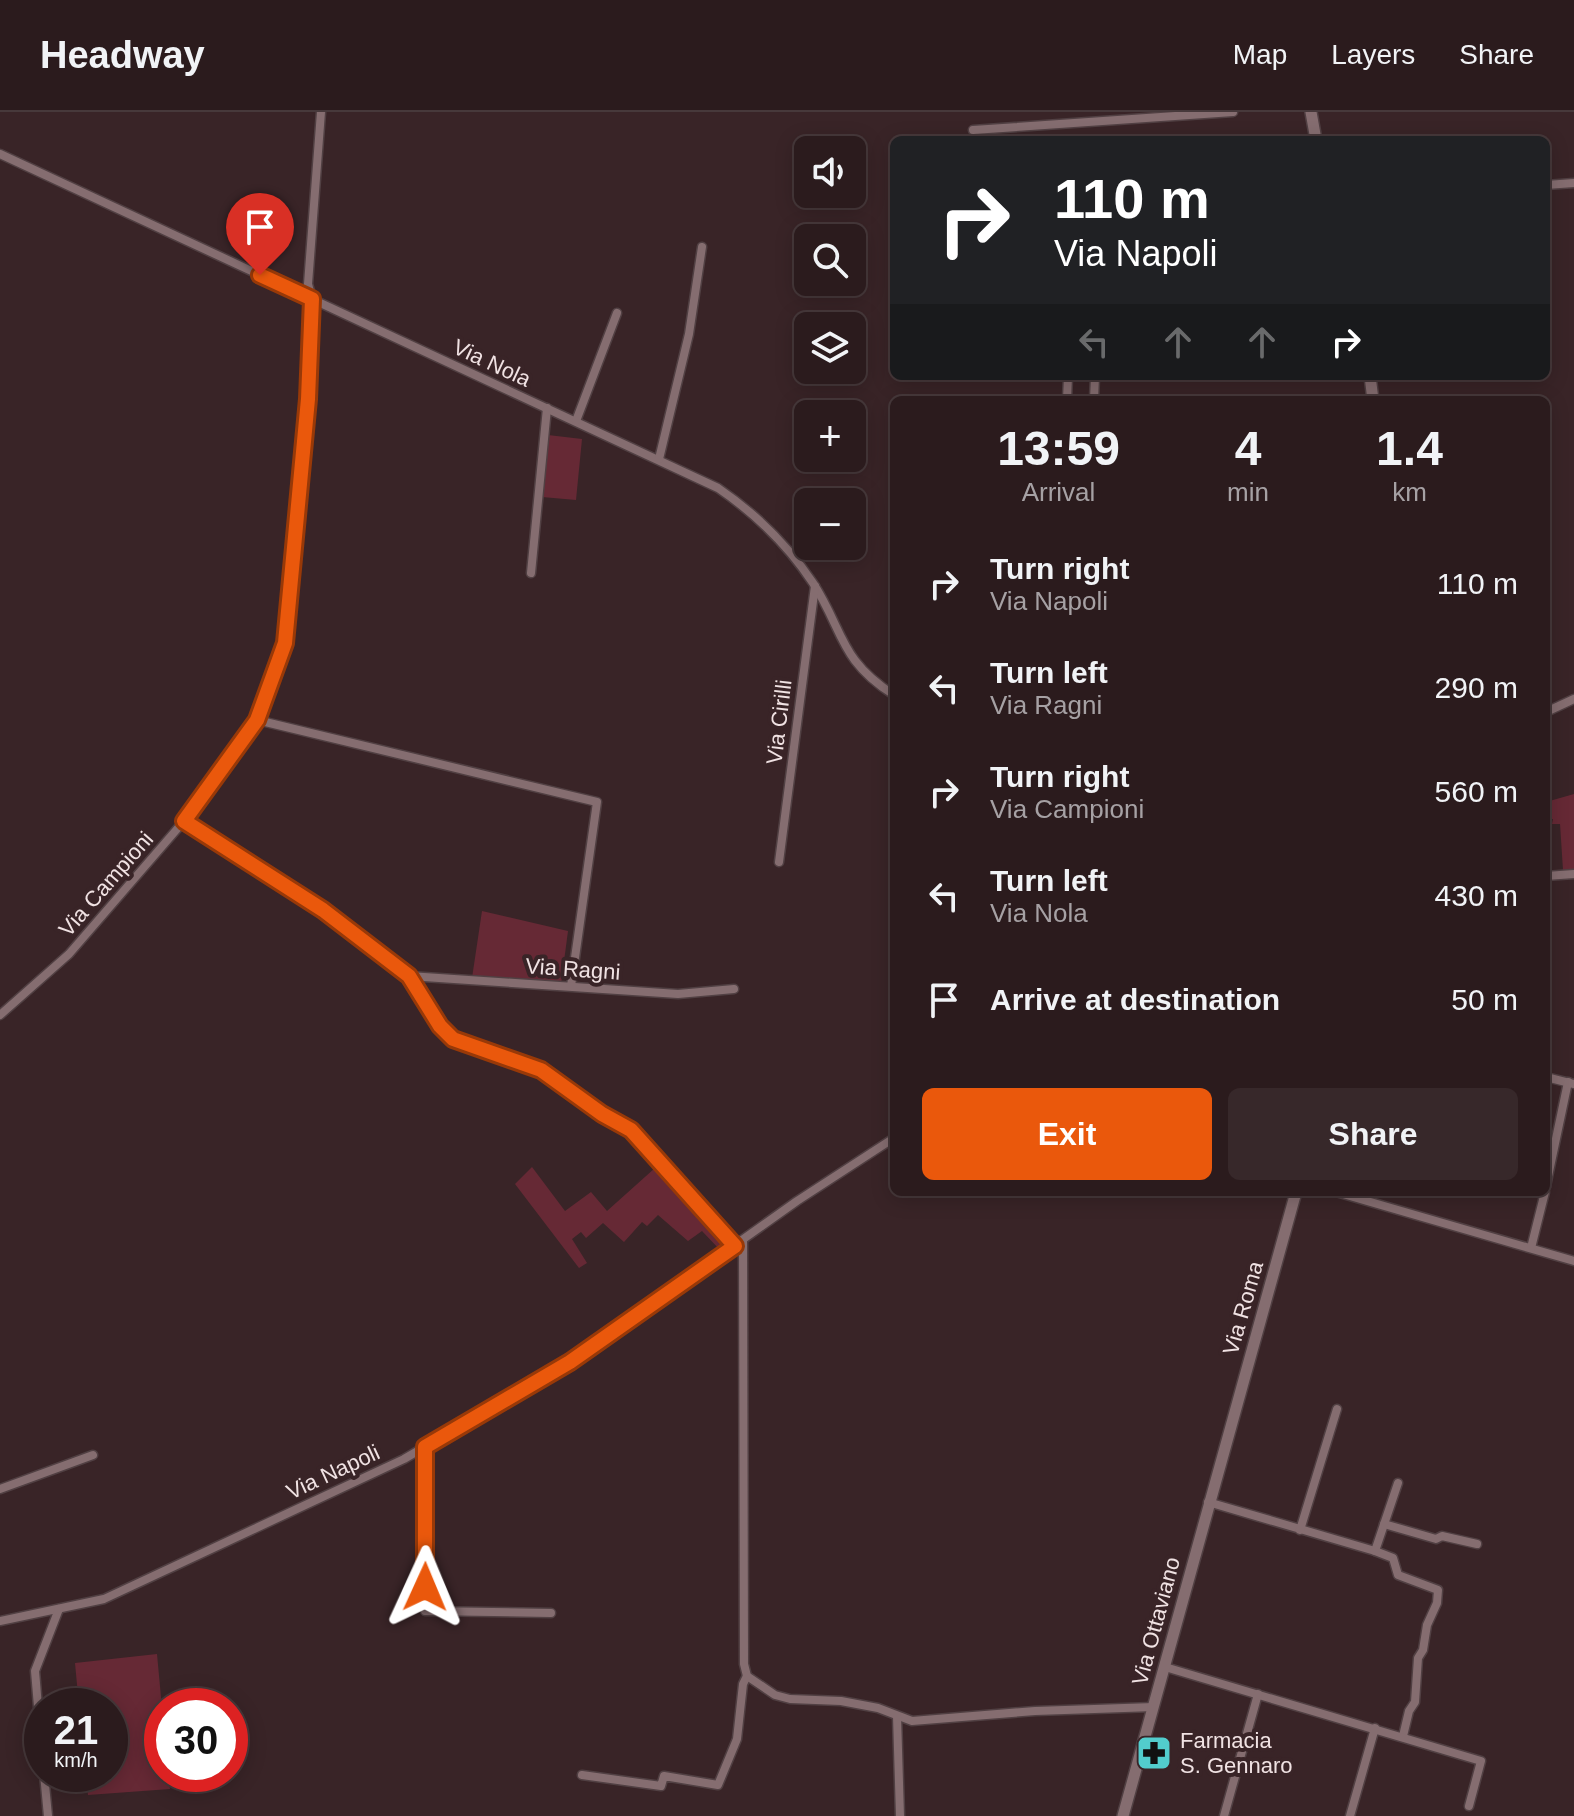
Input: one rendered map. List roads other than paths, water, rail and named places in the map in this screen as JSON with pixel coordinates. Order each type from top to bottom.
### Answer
[{"type":"main road","points":[[1311,112],[1315,136]]},
{"type":"main road","name":"Via Roma","points":[[1227,1435],[1295,1196]]},
{"type":"main road","name":"Via Ottaviano","points":[[1123,1816],[1227,1435]]},
{"type":"street","name":"Via Campioni","points":[[0,1015],[69,954],[184,821],[257,720],[285,643],[308,399],[312,299],[308,284],[321,112]]},
{"type":"street","points":[[973,130],[1233,112]]},
{"type":"street","name":"Via Nola","points":[[0,154],[706,482],[739,502],[782,542],[815,586],[855,662],[872,680],[890,692]]},
{"type":"street","points":[[1550,185],[1574,183]]},
{"type":"street","points":[[659,459],[689,334],[702,247]]},
{"type":"street","points":[[576,421],[617,313]]},
{"type":"street","points":[[531,573],[547,408]]},
{"type":"street","name":"Via Cirilli","points":[[779,862],[815,586]]},
{"type":"street","points":[[1550,710],[1574,699]]},
{"type":"street","points":[[257,720],[597,802],[571,986]]},
{"type":"street","points":[[184,821],[323,910],[409,976],[440,1026],[453,1039],[541,1070],[602,1114],[631,1130],[739,1243],[744,1648],[747,1676],[743,1684],[737,1739],[718,1785],[664,1776],[661,1786],[582,1775]]},
{"type":"street","points":[[1550,876],[1574,874]]},
{"type":"street","name":"Via Ragni","points":[[409,976],[678,994],[734,989]]},
{"type":"street","points":[[1550,1078],[1571,1083],[1550,1170]]},
{"type":"street","name":"Via Napoli","points":[[0,1621],[104,1599],[404,1459],[570,1362],[890,1141]]},
{"type":"street","points":[[1350,1196],[1574,1261]]},
{"type":"street","points":[[1531,1248],[1544,1196]]},
{"type":"street","points":[[1300,1530],[1337,1409]]},
{"type":"street","points":[[425,1447],[425,1611],[551,1613]]},
{"type":"street","points":[[0,1489],[93,1455]]},
{"type":"street","points":[[1375,1551],[1398,1483]]},
{"type":"street","points":[[1208,1502],[1375,1551],[1393,1558],[1398,1575],[1438,1590],[1437,1603],[1418,1658],[1415,1702],[1409,1711],[1403,1736]]},
{"type":"street","points":[[1384,1524],[1436,1539],[1442,1536],[1477,1544]]},
{"type":"street","points":[[36,1688],[35,1671],[59,1609]]},
{"type":"street","points":[[1165,1667],[1481,1761],[1469,1806]]},
{"type":"street","points":[[747,1676],[762,1688],[790,1699],[841,1701],[878,1708],[912,1721],[1035,1711],[1154,1707]]},
{"type":"street","points":[[1224,1816],[1258,1694]]},
{"type":"street","points":[[897,1716],[900,1816]]},
{"type":"street","points":[[1350,1816],[1375,1728]]},
{"type":"street","points":[[46,1792],[48,1816]]},
{"type":"place","name":"Farmacia S. Gennaro","points":[[1154,1753]]}]
